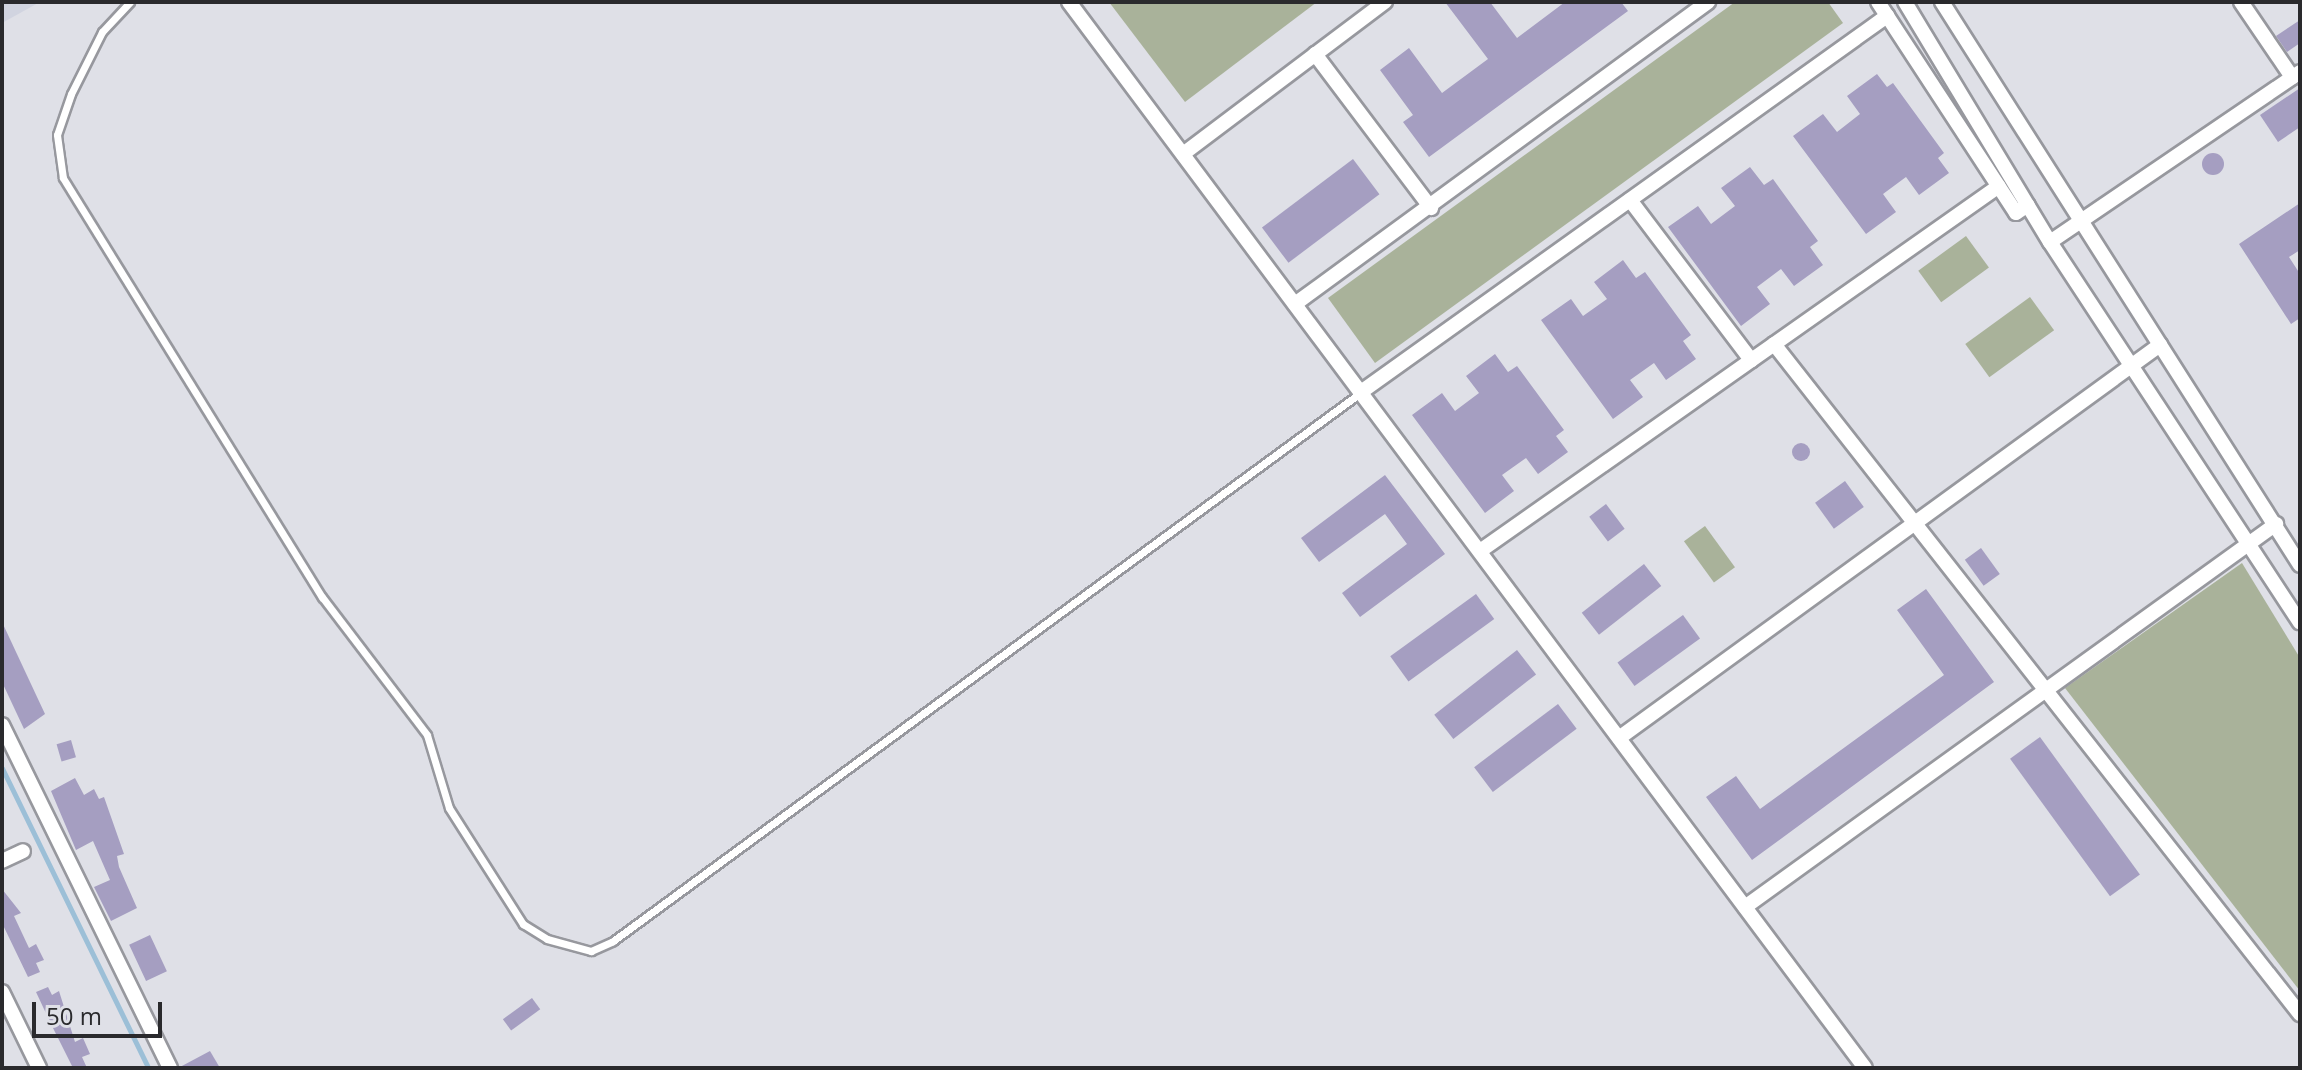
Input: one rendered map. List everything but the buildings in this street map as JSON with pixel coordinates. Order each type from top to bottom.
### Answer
[{"type":"street","points":[[1069,2],[1865,1068]]},
{"type":"street","points":[[1183,154],[1385,2]]},
{"type":"street","points":[[1295,304],[1431,208],[1708,2]]},
{"type":"street","points":[[1878,2],[2016,213],[2028,205]]},
{"type":"street","points":[[1942,2],[2300,565]]},
{"type":"street","points":[[2050,242],[2296,74],[2241,2]]},
{"type":"street","points":[[1908,3],[2050,242],[2300,622]]},
{"type":"street","points":[[1361,392],[1887,16]]},
{"type":"street","points":[[1315,54],[1431,208]]},
{"type":"street","points":[[1480,551],[1999,186]]},
{"type":"street","points":[[1630,200],[1751,360]]},
{"type":"street","points":[[1774,344],[2300,1014]]},
{"type":"street","points":[[1619,738],[2160,345]]},
{"type":"street","points":[[1745,907],[2276,524]]},
{"type":"street","points":[[2,725],[170,1068]]},
{"type":"street","points":[[2,861],[23,851]]},
{"type":"street","points":[[2,992],[39,1068]]},
{"type":"lane","points":[[130,2],[102,32],[71,94],[57,135],[63,178],[322,597],[427,735],[449,808],[523,924],[547,939],[591,951],[613,941],[1361,392]]},
{"type":"shaded area","points":[[2,2],[40,2],[2,23]]},
{"type":"green space","points":[[1109,2],[1317,2],[1185,102]]},
{"type":"green space","points":[[1735,2],[1828,2],[1843,23],[1375,363],[1328,298]]},
{"type":"green space","points":[[1966,236],[1989,268],[1941,302],[1918,271]]},
{"type":"green space","points":[[2030,297],[2054,330],[1989,377],[1965,344]]},
{"type":"green space","points":[[1705,526],[1735,567],[1714,583],[1684,541]]},
{"type":"green space","points":[[2242,563],[2300,658],[2300,991],[2065,688]]},
{"type":"waterway","points":[[2,768],[148,1068]]}]
